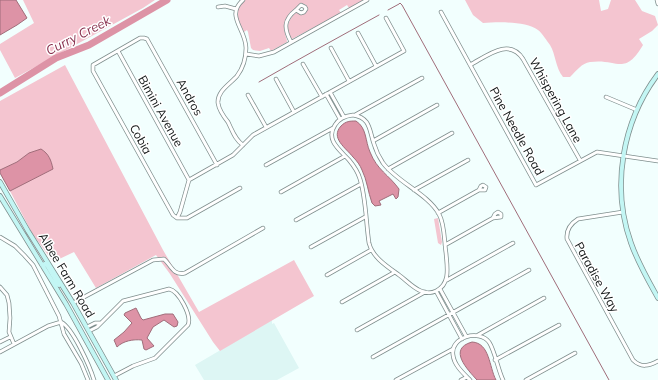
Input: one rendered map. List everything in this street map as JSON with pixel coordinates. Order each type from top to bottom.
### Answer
[{"type":"main road","points":[[658,74],[646,91],[628,133],[623,155],[621,184],[623,212],[628,235],[635,254],[658,298]]},
{"type":"main road","name":"Albee Farm Road","points":[[0,182],[28,231],[82,318],[115,378]]},
{"type":"main road","name":"Albee Farm Road","points":[[0,196],[66,304],[108,380]]},
{"type":"main road","points":[[42,265],[47,265],[74,310],[82,318]]},
{"type":"street","points":[[243,0],[236,9],[236,20],[245,38],[246,54],[240,72],[220,94],[218,102],[237,139],[243,145]]},
{"type":"street","points":[[246,54],[259,56],[274,52],[367,0]]},
{"type":"street","points":[[657,0],[658,4]]},
{"type":"street","points":[[218,7],[225,6],[236,9]]},
{"type":"street","points":[[291,42],[286,33],[286,23],[296,10]]},
{"type":"street","name":"Pine Needle Road","points":[[441,12],[536,185],[597,152],[658,161]]},
{"type":"street","points":[[240,188],[189,217],[177,218],[189,180],[233,155],[250,137],[266,127],[404,51],[386,18]]},
{"type":"street","points":[[358,33],[376,66]]},
{"type":"street","name":"Andros","points":[[118,51],[141,38],[146,38],[216,165]]},
{"type":"street","points":[[331,48],[349,81]]},
{"type":"street","name":"Whispering Lane","points":[[470,65],[499,50],[510,49],[518,53],[523,59],[580,160]]},
{"type":"street","name":"Cobia","points":[[118,51],[95,64],[93,71],[171,213],[177,218]]},
{"type":"street","name":"Bimini Avenue","points":[[118,51],[189,180]]},
{"type":"street","points":[[303,64],[322,97]]},
{"type":"street","points":[[266,165],[333,128],[342,118],[354,116],[422,78]]},
{"type":"street","points":[[276,79],[294,112]]},
{"type":"street","points":[[328,93],[342,118]]},
{"type":"street","points":[[248,95],[266,127]]},
{"type":"street","points":[[606,97],[637,110]]},
{"type":"street","points":[[373,141],[437,106]]},
{"type":"street","points":[[354,116],[363,118],[367,123],[371,130],[378,155],[388,169],[431,203],[438,213],[442,221],[448,273],[446,280],[440,289],[436,291],[424,292],[357,330]]},
{"type":"street","points":[[333,128],[331,136],[333,144],[356,170],[361,184],[371,250],[395,272],[414,287],[424,292]]},
{"type":"street","points":[[388,169],[452,133]]},
{"type":"street","points":[[281,192],[345,156]]},
{"type":"street","points":[[414,190],[468,160]]},
{"type":"street","points":[[296,220],[361,184]]},
{"type":"street","points":[[438,213],[479,190]]},
{"type":"street","name":"Paradise Way","points":[[623,212],[578,220],[572,223],[568,229],[567,239],[633,360],[640,365],[646,366],[658,361]]},
{"type":"street","points":[[311,247],[365,217]]},
{"type":"street","points":[[445,245],[493,218]]},
{"type":"street","points":[[73,303],[153,260],[164,258],[176,272],[179,274],[185,273],[263,228]]},
{"type":"street","points":[[0,237],[15,246],[29,260],[61,322],[64,334],[88,380]]},
{"type":"street","points":[[446,280],[513,243]]},
{"type":"street","points":[[327,275],[371,250]]},
{"type":"street","points":[[372,357],[529,270]]},
{"type":"street","points":[[342,302],[395,272]]},
{"type":"street","points":[[0,288],[6,295],[9,303],[9,332],[14,344]]},
{"type":"street","points":[[88,329],[97,327],[123,301],[169,289],[173,290],[178,295],[189,318],[188,325],[156,358],[133,366],[115,378]]},
{"type":"street","points":[[440,289],[466,336]]},
{"type":"street","points":[[436,291],[462,339]]},
{"type":"street","points":[[396,380],[453,349],[466,336],[477,335],[544,298]]},
{"type":"street","points":[[0,352],[52,324],[61,322],[70,330],[87,361],[94,380]]},
{"type":"street","points":[[496,360],[559,325]]},
{"type":"street","points":[[477,335],[485,338],[489,343],[503,380]]},
{"type":"street","points":[[0,342],[10,337]]},
{"type":"street","points":[[453,349],[452,353],[454,360],[470,380]]},
{"type":"street","points":[[526,380],[575,353]]},
{"type":"street","points":[[461,380],[467,377]]},
{"type":"shaded area","points":[[0,0],[16,0],[27,18],[0,35]]},
{"type":"shaded area","points":[[23,0],[155,0],[15,78],[0,50],[0,44],[34,23]]},
{"type":"shaded area","points":[[245,0],[364,0],[349,8],[347,5],[339,10],[341,13],[292,39],[289,36],[287,29],[289,21],[296,12],[304,13],[307,10],[306,5],[300,5],[291,12],[285,21],[284,29],[287,42],[271,51],[269,48],[260,51],[253,50],[251,48],[248,32],[247,30],[244,32],[239,23],[237,15],[238,8]]},
{"type":"shaded area","points":[[465,0],[599,0],[601,11],[608,9],[611,0],[635,0],[642,11],[655,16],[658,25],[652,31],[639,39],[643,45],[631,61],[620,64],[600,61],[590,62],[584,64],[570,77],[563,77],[558,69],[550,45],[538,30],[526,25],[504,22],[483,23],[473,15]]},
{"type":"shaded area","points":[[65,65],[163,250],[199,312],[294,260],[314,296],[220,351],[156,255],[96,288],[74,252],[53,262],[32,233],[10,191],[52,169],[29,153],[17,162],[0,170],[0,101]]},
{"type":"shaded area","points":[[356,121],[360,124],[364,131],[368,148],[376,163],[399,189],[398,197],[396,199],[393,194],[379,201],[381,205],[375,206],[372,203],[360,166],[340,143],[337,135],[338,130],[345,123]]},
{"type":"shaded area","points":[[41,149],[49,158],[53,169],[10,191],[0,173],[0,170],[17,162],[29,153]]},
{"type":"shaded area","points":[[438,218],[442,242],[441,245],[438,243],[434,219]]},
{"type":"shaded area","points":[[136,308],[143,320],[165,314],[173,314],[178,322],[177,326],[174,327],[164,320],[153,327],[147,338],[154,346],[146,350],[144,349],[142,340],[128,341],[117,347],[114,340],[132,323],[124,315],[125,313]]},
{"type":"shaded area","points":[[272,320],[272,324],[274,323],[299,368],[277,380],[204,380],[195,365]]},
{"type":"shaded area","points":[[472,342],[478,343],[486,351],[496,380],[477,380],[465,365],[460,354],[461,349],[465,345]]},
{"type":"waterway","name":"Curry Creek","points":[[0,93],[56,58],[89,45],[167,0]]},
{"type":"waterway","points":[[388,10],[400,3],[402,5],[609,380]]},
{"type":"waterway","points":[[259,82],[379,15]]}]
